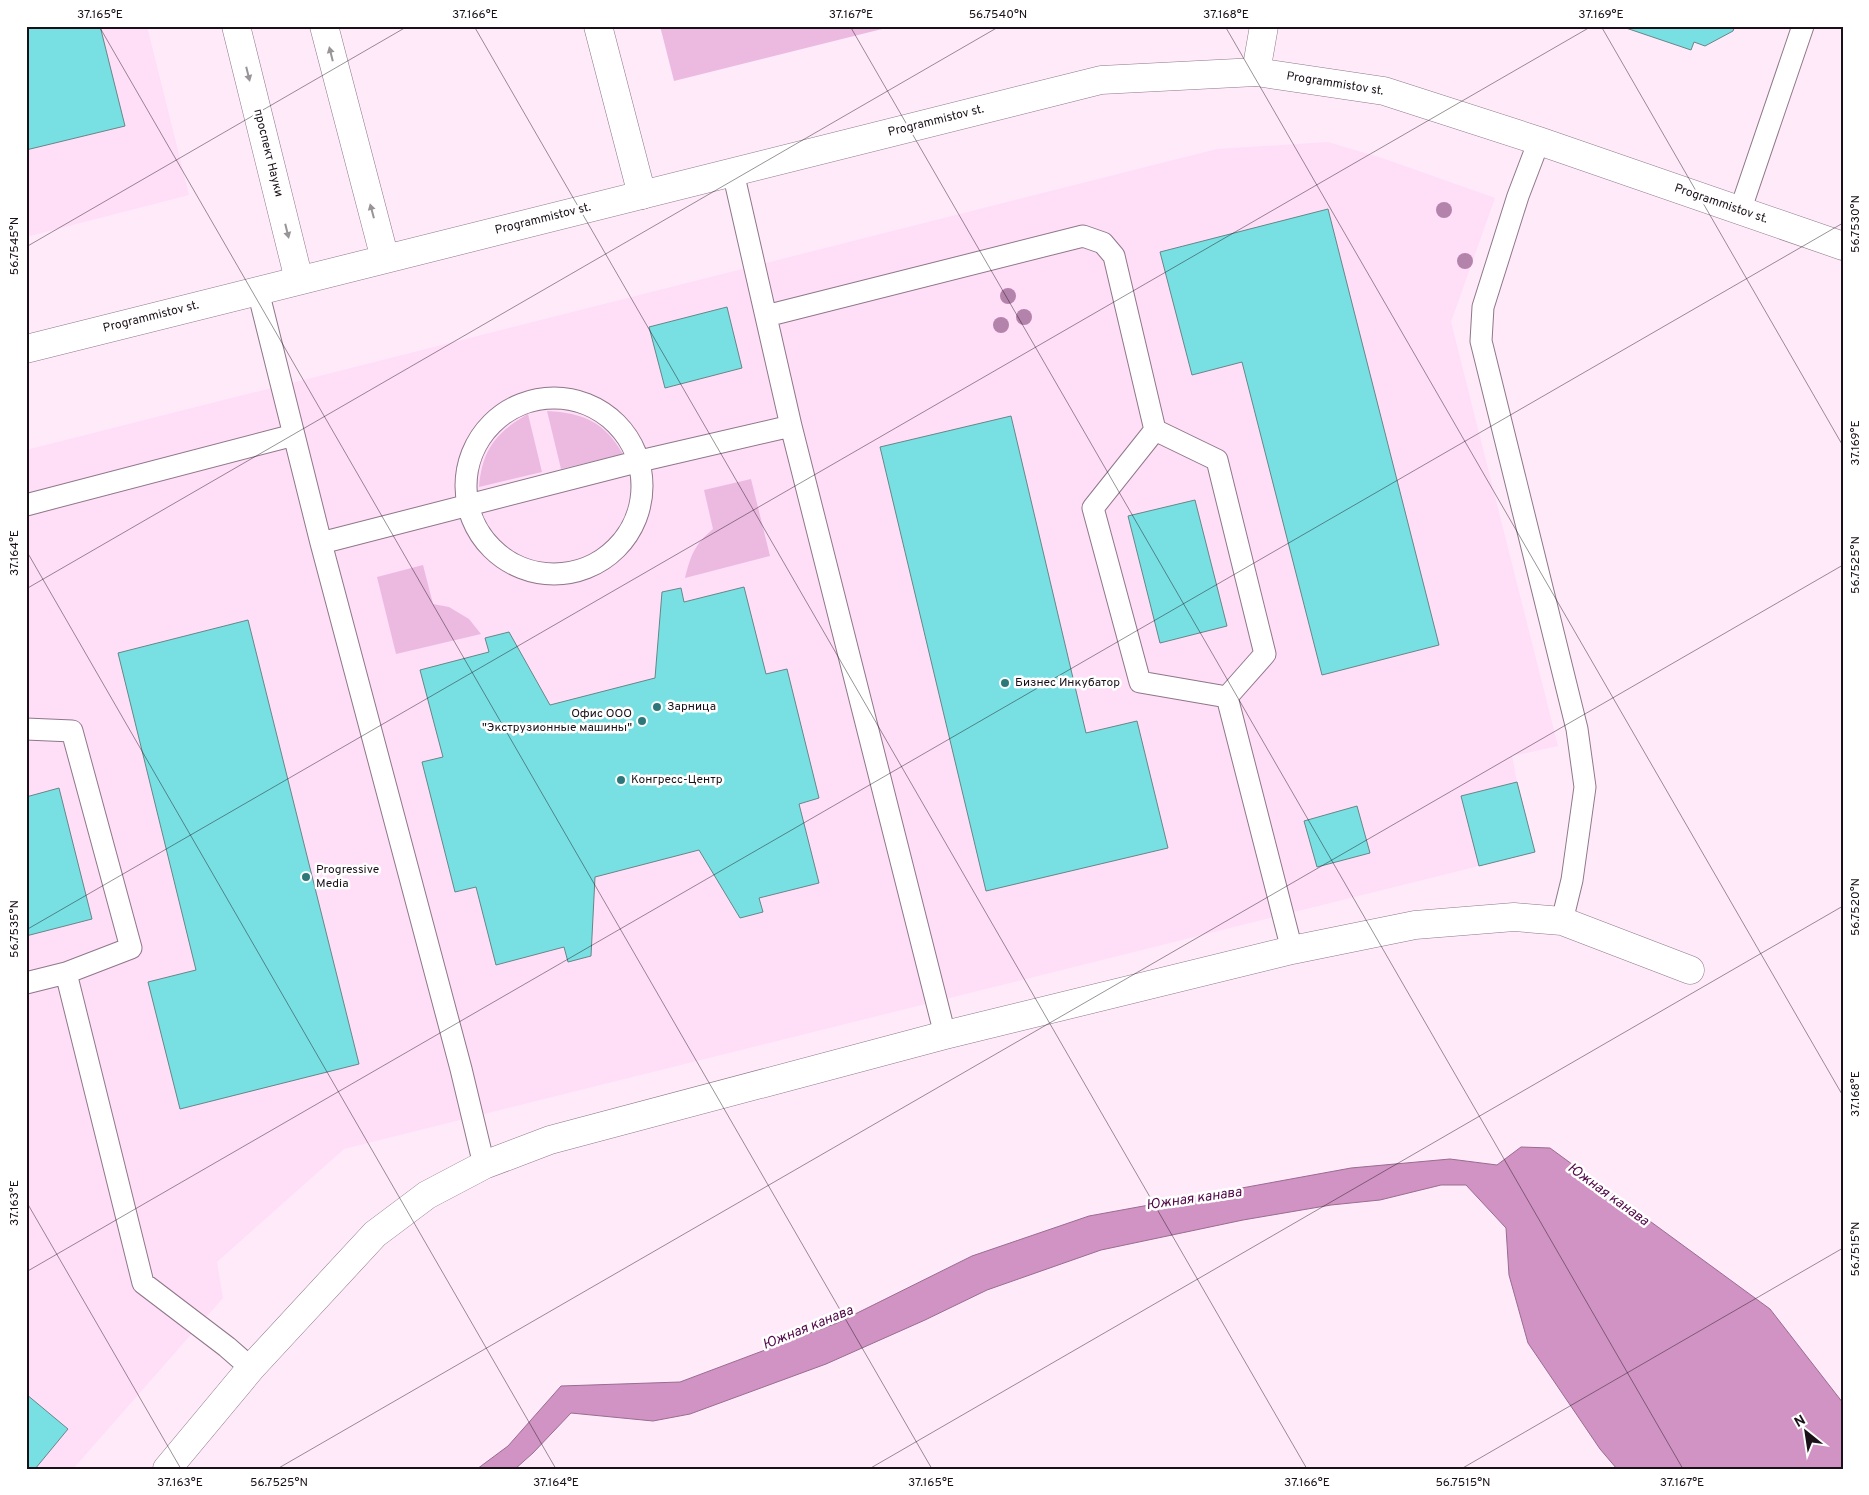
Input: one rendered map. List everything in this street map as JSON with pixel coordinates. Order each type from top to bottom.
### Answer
[{"type":"street","name":"проспект Науки","points":[[236,26],[299,280]]},
{"type":"street","points":[[324,26],[385,258]]},
{"type":"street","points":[[598,26],[642,195]]},
{"type":"street","points":[[1256,72],[1264,26]]},
{"type":"street","name":"Programmistov st.","points":[[26,349],[1101,80],[1256,72],[1384,91],[1539,141],[1843,246]]},
{"type":"street","points":[[167,1469],[251,1368],[375,1234],[428,1195],[484,1165],[550,1140],[945,1035],[1292,950],[1415,925],[1514,916],[1562,922],[1690,970]]},
{"type":"lane","points":[[1740,211],[1803,26]]},
{"type":"lane","points":[[1539,141],[1518,196],[1483,307],[1481,341],[1577,729],[1585,787],[1572,880],[1562,922]]},
{"type":"lane","points":[[734,172],[791,426],[945,1035]]},
{"type":"lane","points":[[766,316],[1083,236],[1103,244],[1114,256],[1155,430]]},
{"type":"lane","points":[[258,290],[321,543],[459,1060],[484,1165]]},
{"type":"lane","points":[[566,398],[598,409],[624,431],[640,461],[643,497],[632,531],[608,557],[576,573],[540,575],[507,562],[481,538],[467,506],[466,472],[478,440],[501,414],[532,400],[566,398]]},
{"type":"lane","points":[[321,543],[640,461],[791,426]]},
{"type":"lane","points":[[1155,430],[1093,508],[1140,682],[1227,697]]},
{"type":"lane","points":[[1155,430],[1217,460],[1265,654],[1227,697]]},
{"type":"lane","points":[[26,505],[294,434]]},
{"type":"lane","points":[[1227,697],[1292,950]]},
{"type":"lane","points":[[26,729],[72,731],[131,948],[66,973],[26,983]]},
{"type":"lane","points":[[66,973],[143,1283],[251,1368]]},
{"type":"shaded area","points":[[26,26],[147,26],[189,195],[26,237]]},
{"type":"shaded area","points":[[660,26],[894,26],[674,81]]},
{"type":"shaded area","points":[[1328,142],[1382,158],[1495,198],[1451,322],[1558,746],[1512,756],[1535,852],[344,1149],[217,1262],[223,1298],[73,1469],[26,1469],[26,450],[1217,149]]},
{"type":"shaded area","points":[[547,411],[572,414],[592,421],[608,434],[623,454],[561,469]]},
{"type":"shaded area","points":[[528,414],[542,472],[479,487],[483,463],[493,443],[507,428]]},
{"type":"shaded area","points":[[751,479],[770,556],[685,578],[694,551],[701,540],[713,529],[704,490]]},
{"type":"shaded area","points":[[423,565],[433,604],[449,607],[469,619],[481,634],[396,654],[377,577]]},
{"type":"water","name":"Южная канава","points":[[1521,1147],[1550,1148],[1770,1309],[1843,1403],[1843,1469],[1617,1469],[1600,1449],[1528,1343],[1509,1275],[1506,1228],[1466,1185],[1441,1185],[1380,1200],[1331,1205],[1243,1220],[1101,1250],[987,1290],[826,1364],[690,1414],[653,1421],[571,1413],[515,1469],[477,1469],[508,1446],[561,1386],[680,1382],[837,1323],[972,1256],[1089,1216],[1351,1168],[1450,1159],[1497,1165]]},
{"type":"building","points":[[26,26],[100,26],[125,126],[26,150]]},
{"type":"building","points":[[1620,26],[1735,26],[1733,31],[1705,46],[1694,42],[1691,50]]},
{"type":"building","points":[[1328,209],[1439,645],[1322,675],[1242,362],[1192,375],[1160,252]]},
{"type":"building","points":[[727,307],[742,368],[665,388],[649,327]]},
{"type":"building","name":"Бизнес Инкубатор","points":[[1011,416],[1086,733],[1137,721],[1168,848],[986,891],[880,447]]},
{"type":"building","points":[[1195,500],[1227,626],[1160,643],[1128,516]]},
{"type":"building","name":"Конгресс-Центр","points":[[744,587],[766,674],[787,669],[819,798],[799,804],[819,883],[759,898],[763,912],[740,918],[699,850],[595,877],[591,956],[568,962],[564,947],[496,965],[476,887],[455,892],[422,762],[443,757],[420,670],[489,652],[485,638],[509,632],[550,705],[655,678],[662,592],[681,588],[684,602]]},
{"type":"building","points":[[248,620],[359,1064],[180,1109],[148,982],[196,970],[118,653]]},
{"type":"building","points":[[1517,782],[1535,852],[1479,866],[1461,796]]},
{"type":"building","points":[[59,788],[92,919],[26,936],[26,797]]},
{"type":"building","points":[[1357,806],[1370,853],[1317,867],[1304,821]]},
{"type":"building","points":[[26,1394],[68,1429],[35,1469],[26,1469]]},
{"type":"place","name":"Бизнес Инкубатор","points":[[1005,683]]},
{"type":"place","name":"Зарница","points":[[657,707]]},
{"type":"place","name":"Офис ООО \"Экструзионные машины\"","points":[[642,721]]},
{"type":"place","name":"Конгресс-Центр","points":[[621,780]]},
{"type":"place","name":"Progressive Media","points":[[306,877]]}]
